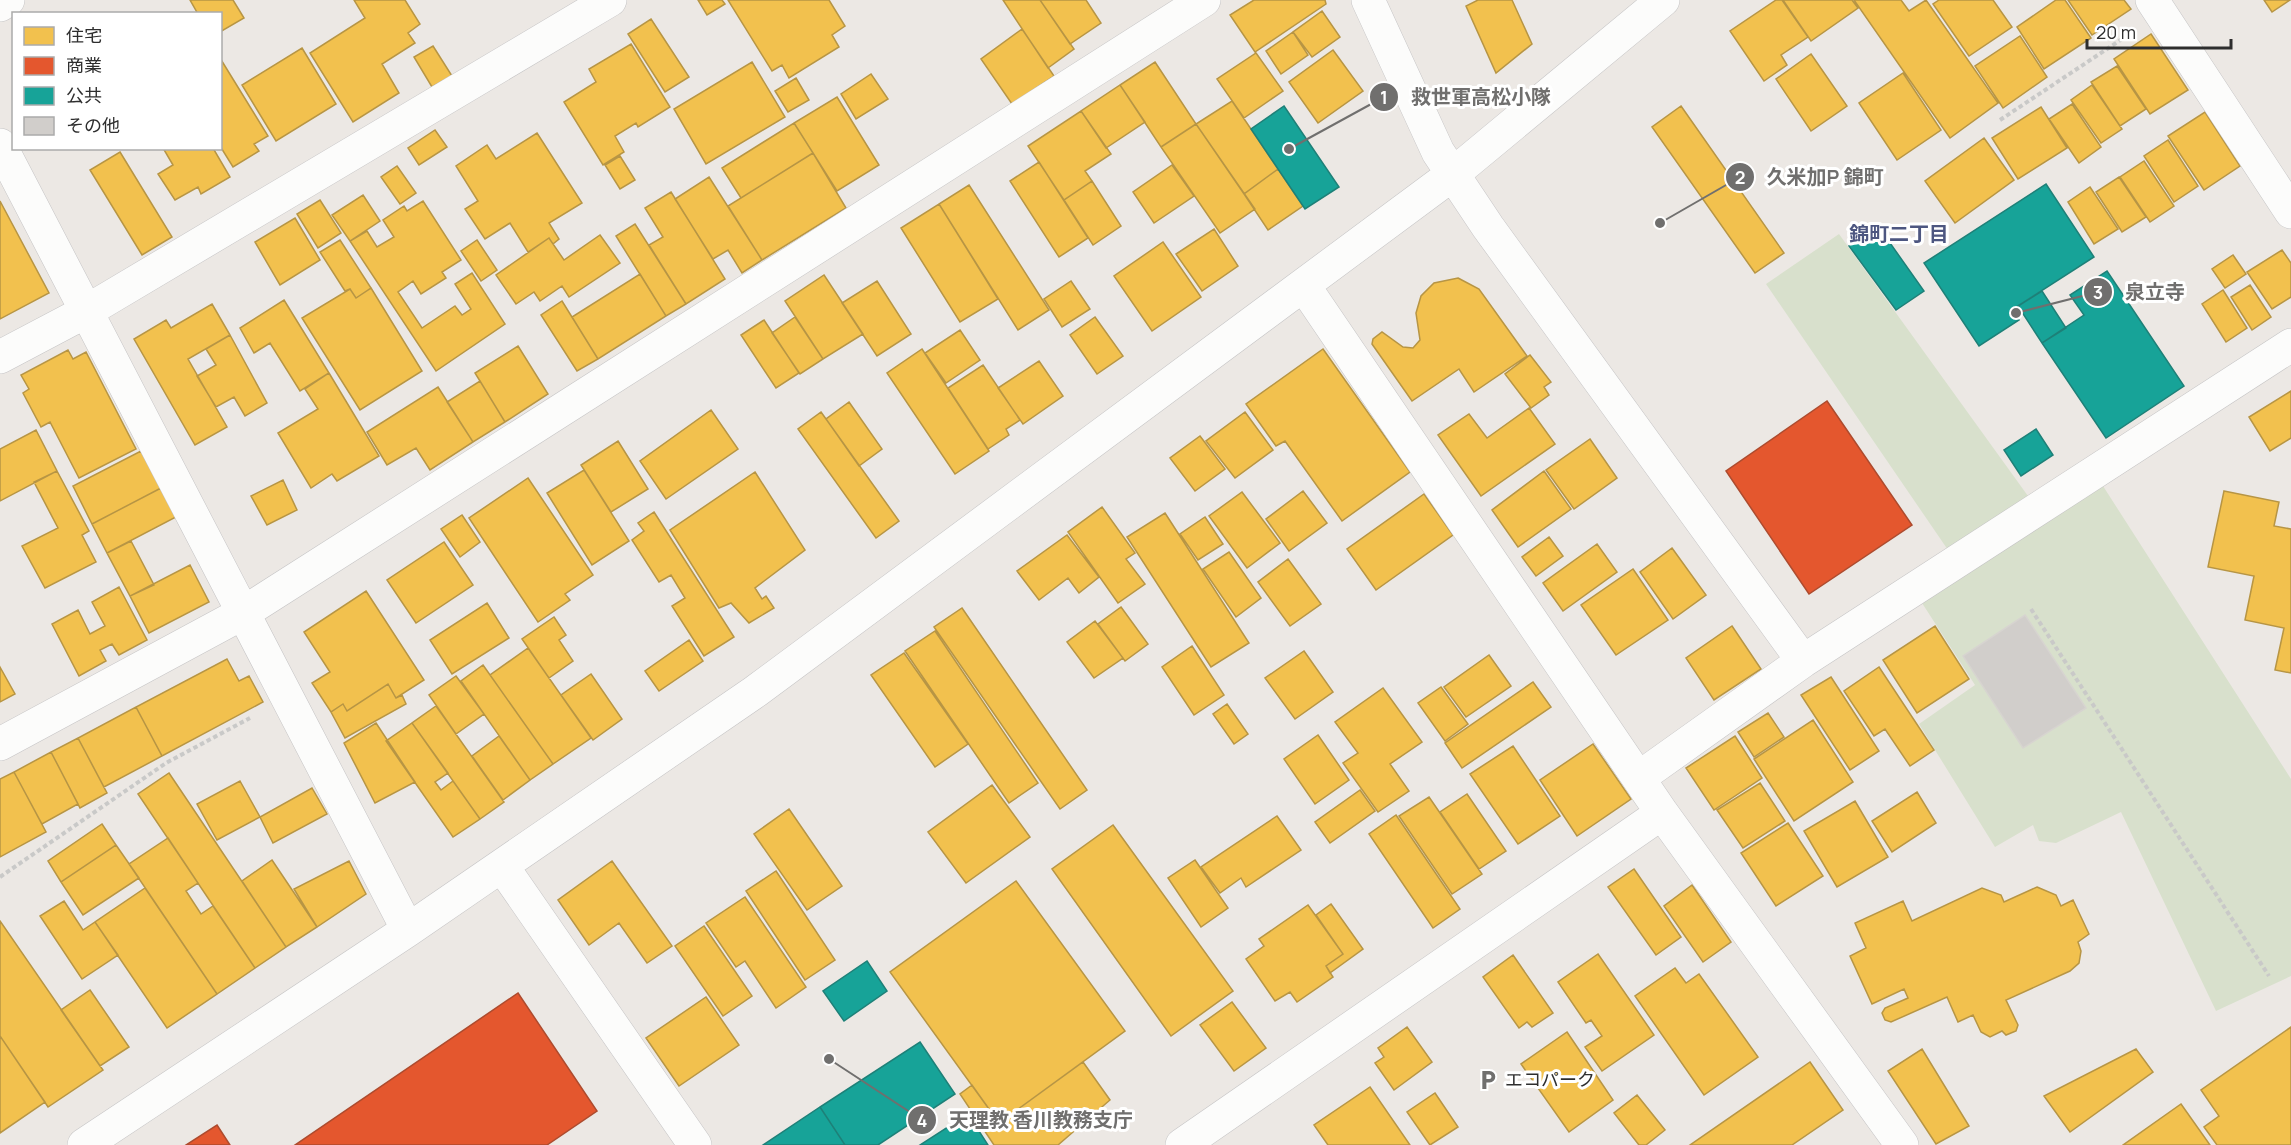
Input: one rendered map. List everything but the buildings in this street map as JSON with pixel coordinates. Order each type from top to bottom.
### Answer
[{"type":"street","points":[[0,5],[8,0]]},
{"type":"street","points":[[0,357],[87,311],[610,0]]},
{"type":"street","points":[[0,744],[243,613],[1204,0]]},
{"type":"street","points":[[1368,0],[1438,152],[1488,227],[1803,661]]},
{"type":"street","points":[[84,1145],[408,930],[756,691],[1453,174],[1663,0]]},
{"type":"street","points":[[2156,7],[2291,212]]},
{"type":"street","points":[[0,145],[408,930]]},
{"type":"street","points":[[1304,286],[1640,777],[1662,813],[1902,1145]]},
{"type":"street","points":[[1640,777],[1803,661],[2291,345]]},
{"type":"street","points":[[1182,1145],[1662,813]]},
{"type":"street","points":[[502,866],[695,1145]]},
{"type":"path","points":[[2000,120],[2156,7]]},
{"type":"path","points":[[2031,609],[2269,976]]},
{"type":"path","points":[[0,878],[166,763],[288,698]]},
{"type":"green space","points":[[1839,234],[2028,496],[1948,550],[1766,284]]},
{"type":"green space","points":[[2103,486],[2291,779],[2291,976],[2216,1011],[2121,812],[2056,843],[2039,841],[2033,825],[1995,847],[1919,724],[1975,685],[1922,603]]},
{"type":"place","name":"救世軍高松小隊","points":[[1289,149]]},
{"type":"place","name":"久米加P 錦町","points":[[1660,223]]},
{"type":"place","name":"泉立寺","points":[[2016,313]]},
{"type":"place","name":"天理教 香川教務支庁","points":[[829,1059]]},
{"type":"place","name":"エコパーク","points":[[1488,1080]]},
{"type":"district","name":"錦町二丁目","points":[[1899,234]]}]
